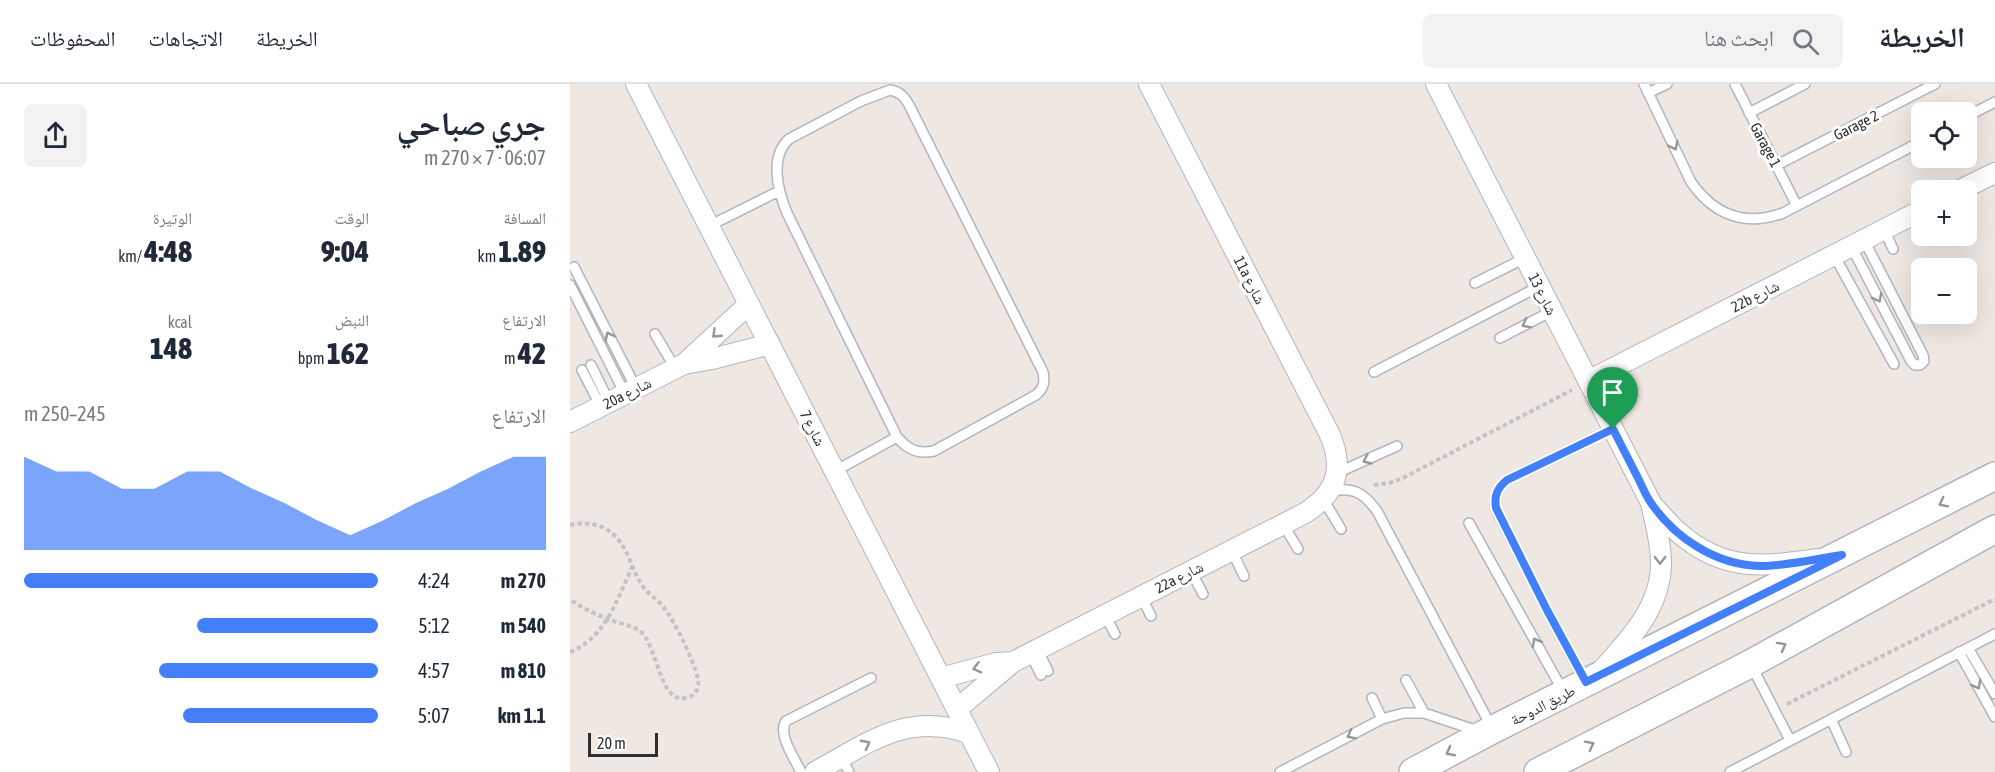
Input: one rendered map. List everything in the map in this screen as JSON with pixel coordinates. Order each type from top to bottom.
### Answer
[{"type":"main road","name":"طريق الدوحة","points":[[1413,772],[1582,684],[1995,476]]},
{"type":"main road","points":[[1538,772],[1750,664],[1995,529]]},
{"type":"street","name":"شارع 7","points":[[636,84],[988,772]]},
{"type":"street","name":"11a شارع","points":[[1149,84],[1329,433],[1337,457],[1331,486]]},
{"type":"street","name":"شارع 13","points":[[1436,84],[1651,503],[1676,531],[1694,545],[1714,556],[1736,563],[1758,566],[1780,565],[1842,555]]},
{"type":"street","points":[[1977,181],[1995,172]]},
{"type":"street","name":"22b شارع","points":[[1588,381],[1911,216]]},
{"type":"street","name":"20a شارع","points":[[570,422],[679,366],[749,304]]},
{"type":"street","name":"20a شارع","points":[[679,366],[770,344]]},
{"type":"street","name":"22a شارع","points":[[957,710],[1027,655],[1305,513],[1331,486]]},
{"type":"street","name":"شارع 13","points":[[1582,684],[1633,636],[1647,614],[1658,589],[1661,564],[1651,503]]},
{"type":"street","name":"22a شارع","points":[[941,678],[1027,655]]},
{"type":"street","points":[[814,772],[845,765],[887,733],[914,726],[942,726],[968,733]]},
{"type":"lane","points":[[1667,84],[1646,89],[1691,182],[1711,205],[1732,215],[1755,219],[1770,218],[1911,147]]},
{"type":"lane","name":"Garage 1","points":[[1735,84],[1797,206]]},
{"type":"lane","points":[[1749,113],[1805,84]]},
{"type":"lane","name":"Garage 2","points":[[1777,165],[1935,84]]},
{"type":"lane","points":[[890,90],[898,92],[909,105],[1042,372],[1043,385],[1036,395],[934,451],[924,453],[913,451],[897,437],[787,213],[779,191],[777,171],[780,148],[789,139],[881,92],[890,90]]},
{"type":"lane","points":[[1977,111],[1995,102]]},
{"type":"lane","points":[[709,226],[779,191]]},
{"type":"lane","points":[[1884,229],[1893,249]]},
{"type":"lane","points":[[1850,247],[1923,355],[1924,361],[1920,365],[1911,361],[1850,247]]},
{"type":"lane","points":[[1850,247],[1894,363]]},
{"type":"lane","points":[[1475,283],[1525,258]]},
{"type":"lane","points":[[574,267],[618,398]]},
{"type":"lane","points":[[570,285],[618,398]]},
{"type":"lane","points":[[1374,372],[1539,286]]},
{"type":"lane","points":[[1500,338],[1552,311]]},
{"type":"lane","points":[[655,334],[679,366]]},
{"type":"lane","points":[[587,367],[618,398]]},
{"type":"lane","points":[[1582,684],[1496,508],[1496,492],[1507,480],[1613,429]]},
{"type":"lane","points":[[835,471],[897,437]]},
{"type":"lane","points":[[1331,486],[1398,446]]},
{"type":"lane","points":[[1331,486],[1341,529]]},
{"type":"lane","points":[[1331,486],[1357,492],[1377,511],[1489,732]]},
{"type":"lane","points":[[1469,523],[1582,684]]},
{"type":"lane","points":[[1283,524],[1298,549]]},
{"type":"lane","points":[[1232,551],[1244,576]]},
{"type":"lane","points":[[1191,571],[1203,594]]},
{"type":"lane","points":[[1141,596],[1151,616]]},
{"type":"lane","points":[[1105,615],[1115,634]]},
{"type":"lane","points":[[1730,772],[1995,634]]},
{"type":"lane","points":[[1964,650],[1995,694]]},
{"type":"lane","points":[[1964,650],[1995,717]]},
{"type":"lane","points":[[1027,655],[1045,673]]},
{"type":"lane","points":[[1750,664],[1790,740]]},
{"type":"lane","points":[[801,772],[783,735],[783,725],[786,721],[871,678]]},
{"type":"lane","points":[[1406,680],[1424,713]]},
{"type":"lane","points":[[1371,698],[1382,719]]},
{"type":"lane","points":[[1280,772],[1382,719],[1404,712],[1424,713],[1489,732]]},
{"type":"lane","points":[[1830,719],[1846,752]]},
{"type":"path","points":[[1331,486],[1376,485],[1401,479],[1588,381]]},
{"type":"path","points":[[570,525],[579,522],[593,524],[605,528],[616,536],[641,584],[652,598],[663,606],[679,634],[699,677],[699,684],[694,694],[683,699],[670,693],[665,686],[646,637],[632,627],[607,619],[570,599]]},
{"type":"path","points":[[570,652],[590,642],[607,619],[633,565]]},
{"type":"path","points":[[1774,710],[1995,599]]},
{"type":"route","points":[[1613,429],[1651,503],[1676,531],[1694,545],[1714,556],[1736,563],[1758,566],[1780,565],[1842,555],[1586,682],[1547,610],[1496,508],[1495,501],[1496,492],[1507,480],[1613,429]]}]
